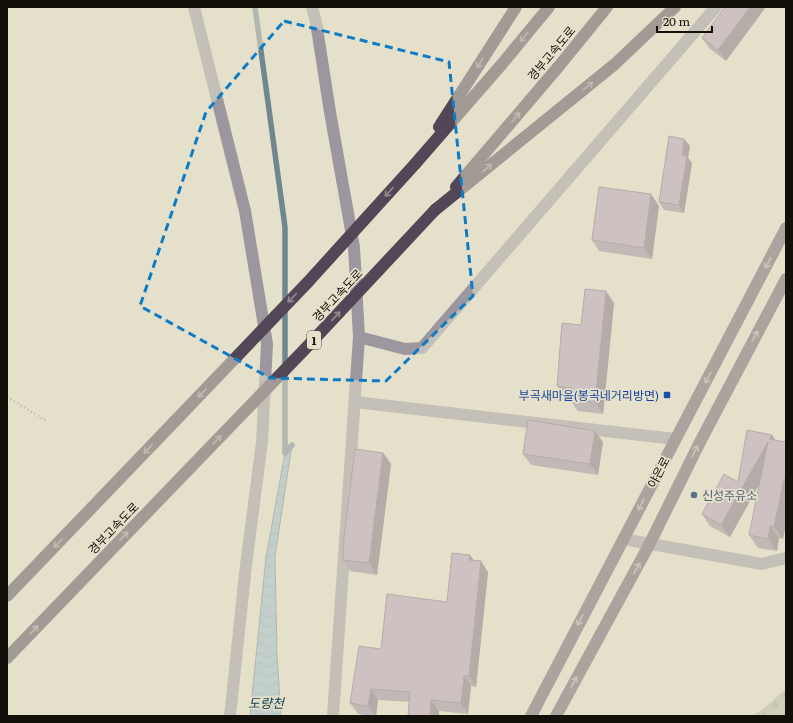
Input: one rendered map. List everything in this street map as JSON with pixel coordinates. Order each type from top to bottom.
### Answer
[{"type":"highway","points":[[415,164],[516,7]]},
{"type":"highway","points":[[7,596],[308,282],[415,164],[502,64],[549,7]]},
{"type":"highway","name":"경부고속도로","points":[[7,658],[304,350],[436,210],[559,66],[607,7]]},
{"type":"highway","points":[[436,210],[615,64],[675,7]]},
{"type":"main road","name":"야은로","points":[[531,716],[786,228]]},
{"type":"main road","name":"야은로","points":[[556,716],[649,545],[700,442],[786,279]]},
{"type":"street","points":[[194,7],[245,211],[267,344],[262,442],[246,565],[230,716]]},
{"type":"street","points":[[312,7],[316,22],[354,247],[359,337],[332,716]]},
{"type":"street","points":[[359,337],[405,349],[422,348],[716,7]]},
{"type":"street","points":[[355,402],[675,439]]},
{"type":"street","points":[[623,539],[649,545],[762,564],[786,558]]},
{"type":"path","points":[[7,397],[48,422]]},
{"type":"highlighted area","points":[[284,21],[449,62],[473,296],[386,381],[270,378],[140,306],[206,112]]},
{"type":"green space","points":[[786,689],[786,716],[751,716],[759,712]]},
{"type":"water","name":"도량천","points":[[292,445],[275,556],[277,655],[281,716],[250,716],[266,557],[285,453]]},
{"type":"building","points":[[725,7],[750,7],[718,50],[702,38]]},
{"type":"building","points":[[669,136],[684,139],[682,155],[687,156],[679,205],[659,202]]},
{"type":"building","points":[[599,187],[651,194],[644,248],[592,240]]},
{"type":"building","points":[[585,289],[606,291],[595,402],[570,400],[572,388],[557,386],[562,323],[581,325]]},
{"type":"building","points":[[528,420],[595,431],[590,464],[523,454]]},
{"type":"building","points":[[747,430],[772,435],[769,439],[786,442],[786,479],[784,479],[774,527],[770,526],[768,539],[749,535],[768,442],[721,525],[702,514],[724,474],[738,482]]},
{"type":"building","points":[[355,449],[383,453],[369,563],[343,560],[344,537]]},
{"type":"building","points":[[452,553],[470,555],[469,560],[481,561],[469,676],[464,676],[461,703],[431,700],[430,716],[408,716],[410,692],[371,689],[368,706],[350,703],[359,646],[381,649],[387,594],[447,602]]},
{"type":"waterway","points":[[255,7],[285,227],[285,453],[292,445]]},
{"type":"place","name":"부곡새마을(봉곡네거리방면)","points":[[667,395]]},
{"type":"place","name":"신성주유소","points":[[694,495]]}]
